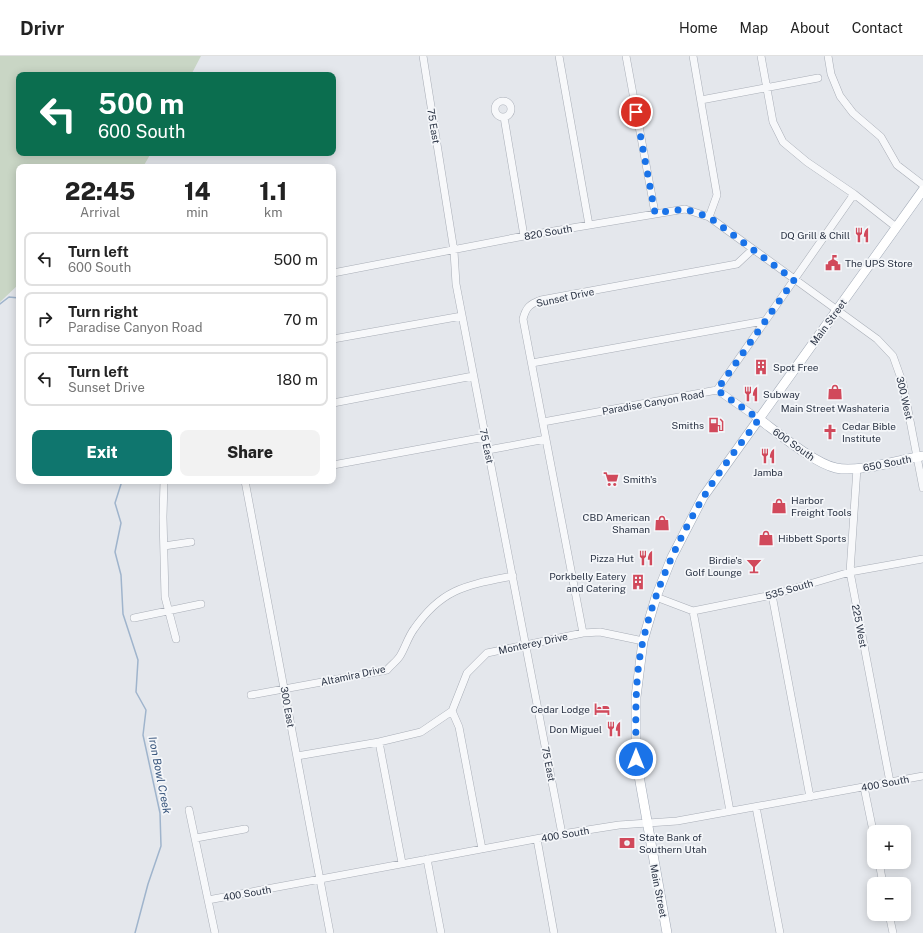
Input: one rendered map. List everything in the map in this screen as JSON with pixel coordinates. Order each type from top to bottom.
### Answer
[{"type":"main road","name":"Main Street","points":[[667,933],[646,823],[636,759],[636,697],[643,641],[656,597],[675,551],[703,497],[923,190]]},
{"type":"main road","name":"600 South","points":[[759,419],[821,462],[836,468],[857,468]]},
{"type":"main road","name":"650 South","points":[[857,468],[920,456]]},
{"type":"street","name":"75 East","points":[[423,56],[454,251],[456,284],[562,834]]},
{"type":"street","points":[[559,56],[589,224]]},
{"type":"street","points":[[626,56],[655,213]]},
{"type":"street","points":[[693,56],[716,195],[709,217]]},
{"type":"street","points":[[761,56],[773,122],[783,142],[807,162],[854,194],[896,227]]},
{"type":"street","points":[[828,56],[831,74],[840,96],[853,113],[882,137],[897,165],[923,185]]},
{"type":"street","points":[[701,100],[818,78]]},
{"type":"street","points":[[504,117],[524,236]]},
{"type":"street","name":"Paradise Canyon Road","points":[[543,422],[717,390],[854,194]]},
{"type":"street","name":"820 South","points":[[336,272],[589,224],[685,209],[709,217],[753,249]]},
{"type":"street","points":[[753,249],[837,310]]},
{"type":"street","name":"Sunset Drive","points":[[583,633],[524,319],[526,309],[531,304],[541,300],[737,264],[753,249]]},
{"type":"street","name":"300 West","points":[[837,310],[877,339],[893,356],[903,384],[920,456],[923,488]]},
{"type":"street","points":[[336,338],[462,316]]},
{"type":"street","points":[[532,362],[764,321]]},
{"type":"street","points":[[336,402],[473,376]]},
{"type":"street","name":"600 South","points":[[717,390],[759,419]]},
{"type":"street","points":[[336,464],[485,437]]},
{"type":"street","points":[[488,450],[546,439]]},
{"type":"street","name":"225 West","points":[[857,468],[850,572],[890,782]]},
{"type":"street","points":[[164,484],[163,517],[165,597],[176,639]]},
{"type":"street","name":"300 East","points":[[246,484],[298,756],[330,933]]},
{"type":"street","points":[[164,546],[191,542]]},
{"type":"street","name":"535 South","points":[[693,611],[772,595],[850,572],[923,559]]},
{"type":"street","name":"Altamira Drive","points":[[251,695],[387,670],[400,657],[413,631],[427,611],[447,594],[472,584],[513,576]]},
{"type":"street","points":[[772,595],[810,797]]},
{"type":"street","points":[[656,597],[693,611],[730,811]]},
{"type":"street","points":[[134,618],[201,604]]},
{"type":"street","name":"Monterey Drive","points":[[452,712],[467,673],[487,653],[583,633],[600,632],[643,641]]},
{"type":"street","points":[[298,756],[379,742],[421,732],[452,712],[459,728],[482,849]]},
{"type":"street","points":[[379,742],[402,863]]},
{"type":"street","name":"400 South","points":[[208,900],[562,834],[618,825],[678,821],[923,776]]},
{"type":"street","points":[[864,787],[872,825]]},
{"type":"street","points":[[756,807],[780,933]]},
{"type":"street","points":[[190,810],[215,933]]},
{"type":"street","points":[[196,838],[245,829]]},
{"type":"street","points":[[537,839],[554,933]]},
{"type":"street","points":[[427,859],[441,933]]},
{"type":"street","points":[[890,921],[893,933]]},
{"type":"green space","points":[[0,56],[201,56],[193,72],[16,72],[16,156],[149,156],[145,164],[16,164],[16,287],[0,302]]},
{"type":"waterway","name":"Iron Bowl Creek","points":[[0,304],[9,297],[16,298]]},
{"type":"waterway","name":"Iron Bowl Creek","points":[[121,484],[115,503],[121,523],[115,552],[121,575],[123,614],[138,660],[136,692],[146,710],[143,735],[160,813],[161,846],[148,884],[135,933]]},
{"type":"place","name":"DQ Grill & Chill","points":[[862,235]]},
{"type":"place","name":"The UPS Store","points":[[833,263]]},
{"type":"place","name":"Spot Free","points":[[761,367]]},
{"type":"place","name":"Main Street Washateria","points":[[835,392]]},
{"type":"place","name":"Subway","points":[[751,394]]},
{"type":"place","name":"Smiths","points":[[716,425]]},
{"type":"place","name":"Cedar Bible Institute","points":[[830,432]]},
{"type":"place","name":"Jamba","points":[[768,456]]},
{"type":"place","name":"Smith's","points":[[611,479]]},
{"type":"place","name":"Harbor Freight Tools","points":[[779,506]]},
{"type":"place","name":"CBD American Shaman","points":[[662,523]]},
{"type":"place","name":"Hibbett Sports","points":[[766,538]]},
{"type":"place","name":"Pizza Hut","points":[[646,558]]},
{"type":"place","name":"Birdie's Golf Lounge","points":[[754,566]]},
{"type":"place","name":"Porkbelly Eatery and Catering","points":[[638,582]]},
{"type":"place","name":"Cedar Lodge","points":[[602,709]]},
{"type":"place","name":"Don Miguel","points":[[614,729]]},
{"type":"place","name":"State Bank of Southern Utah","points":[[627,843]]},
{"type":"route","points":[[636,112],[655,213],[685,209],[709,217],[730,231],[794,280],[717,390],[759,419],[703,497],[686,527],[656,597],[643,641],[636,697],[636,759]]}]
